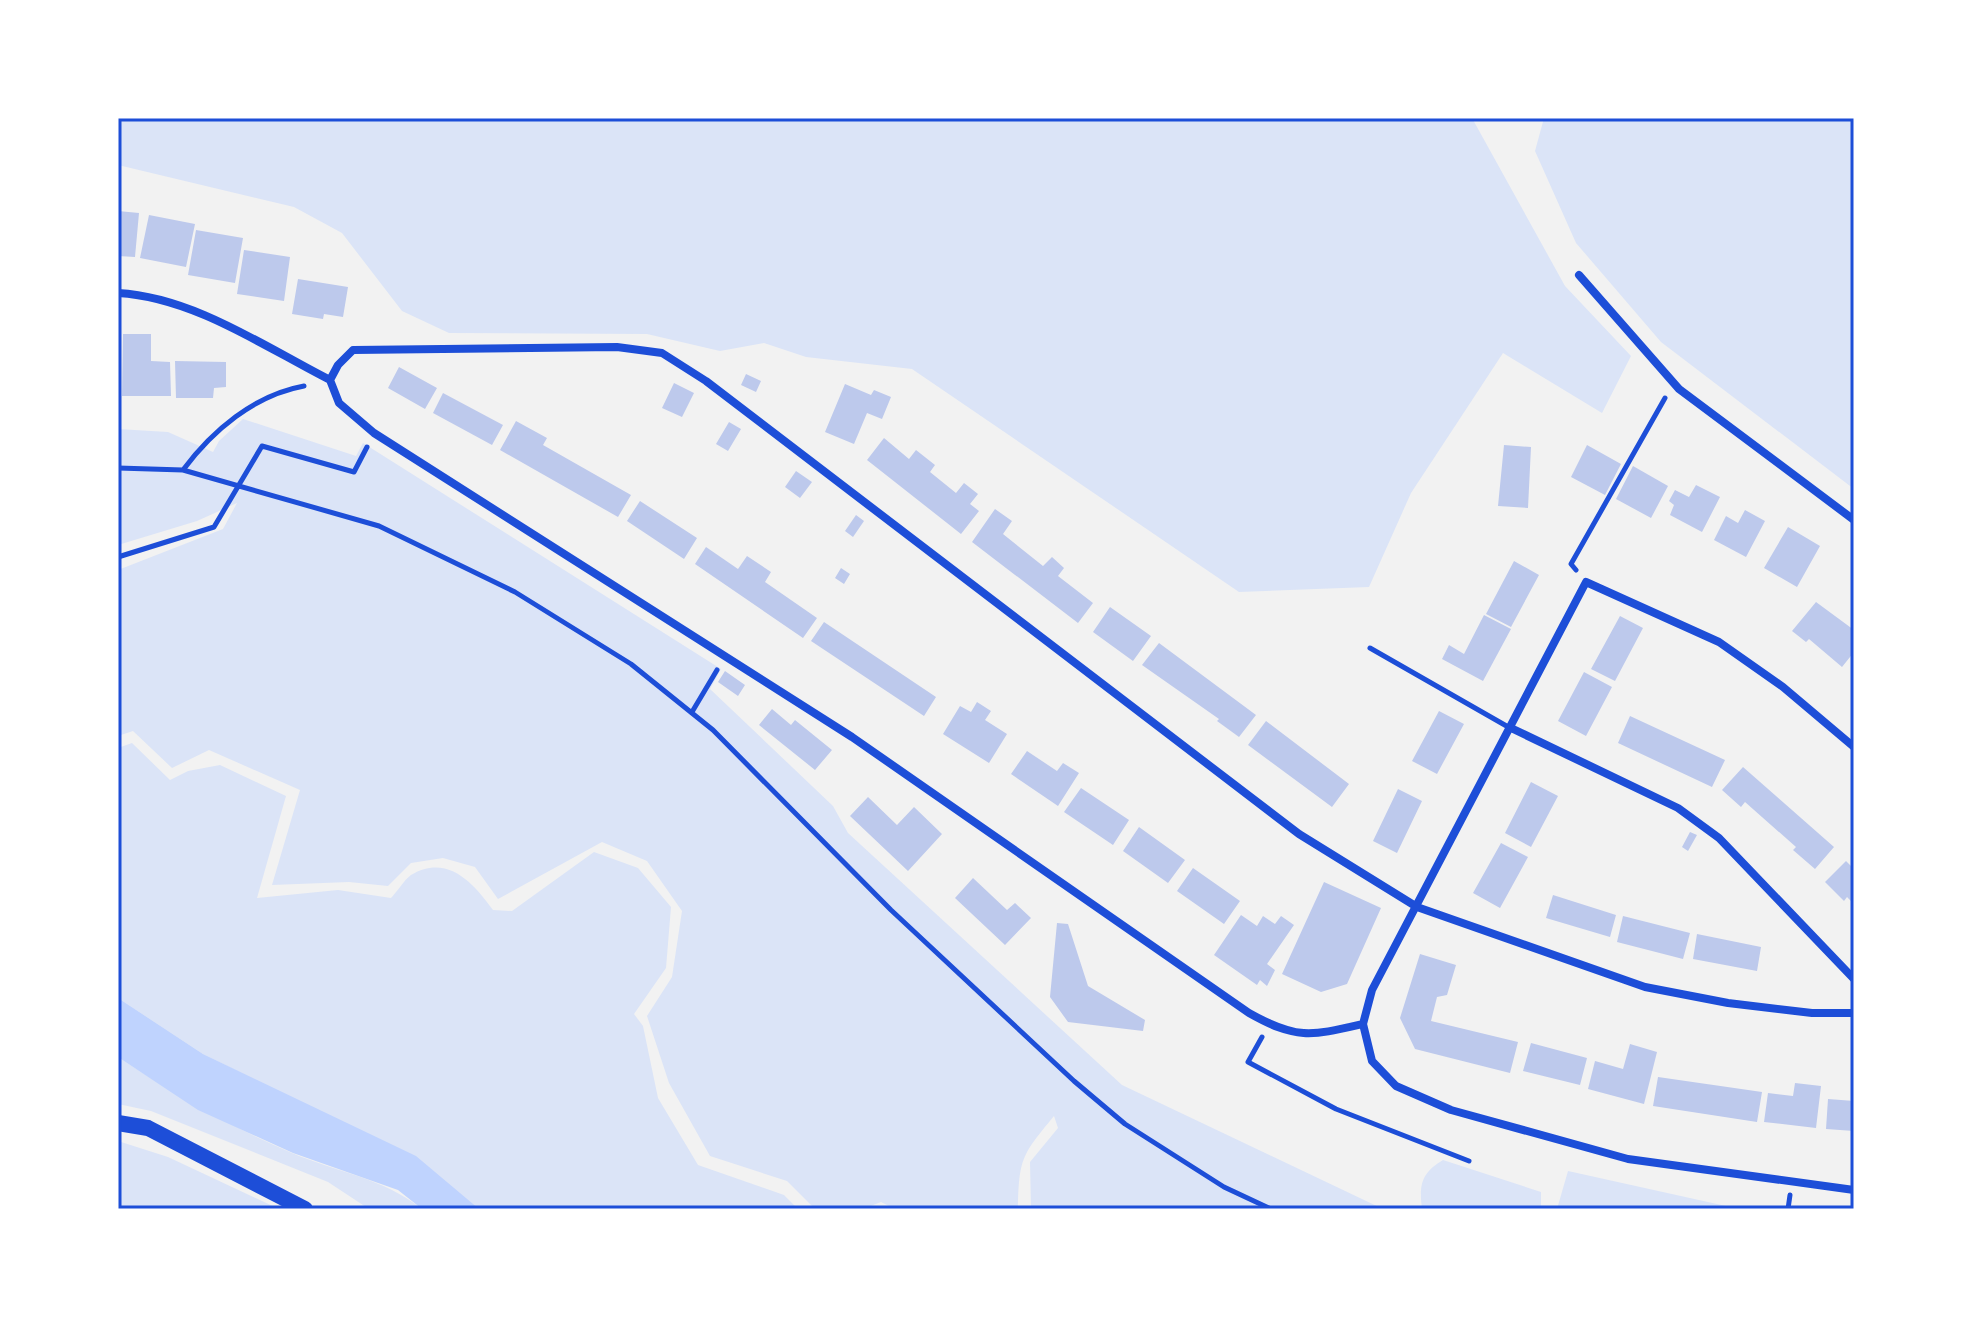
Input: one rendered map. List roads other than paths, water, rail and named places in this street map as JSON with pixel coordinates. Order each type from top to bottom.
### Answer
[{"type":"main road","points":[[118,1123],[148,1128],[305,1209]]},
{"type":"street","points":[[1579,275],[1673,383],[1854,520]]},
{"type":"street","points":[[118,293],[138,294],[208,317],[330,380],[339,403],[374,433],[725,656],[994,833],[1269,1024],[1282,1031],[1316,1035],[1363,1024]]},
{"type":"street","points":[[330,380],[338,365],[353,350],[617,347],[662,353],[706,381],[1299,834],[1417,907],[1645,987],[1742,1005],[1812,1013],[1854,1013]]},
{"type":"street","points":[[1854,747],[1783,687],[1719,642],[1586,582],[1372,990],[1363,1024],[1372,1061],[1396,1086],[1451,1110],[1628,1159],[1854,1190]]},
{"type":"street","points":[[1511,728],[1678,808],[1719,838],[1854,979]]},
{"type":"lane","points":[[1370,648],[1511,728]]},
{"type":"water","points":[[118,998],[203,1054],[416,1156],[479,1209],[422,1209],[398,1190],[293,1153],[198,1110],[118,1057]]}]
